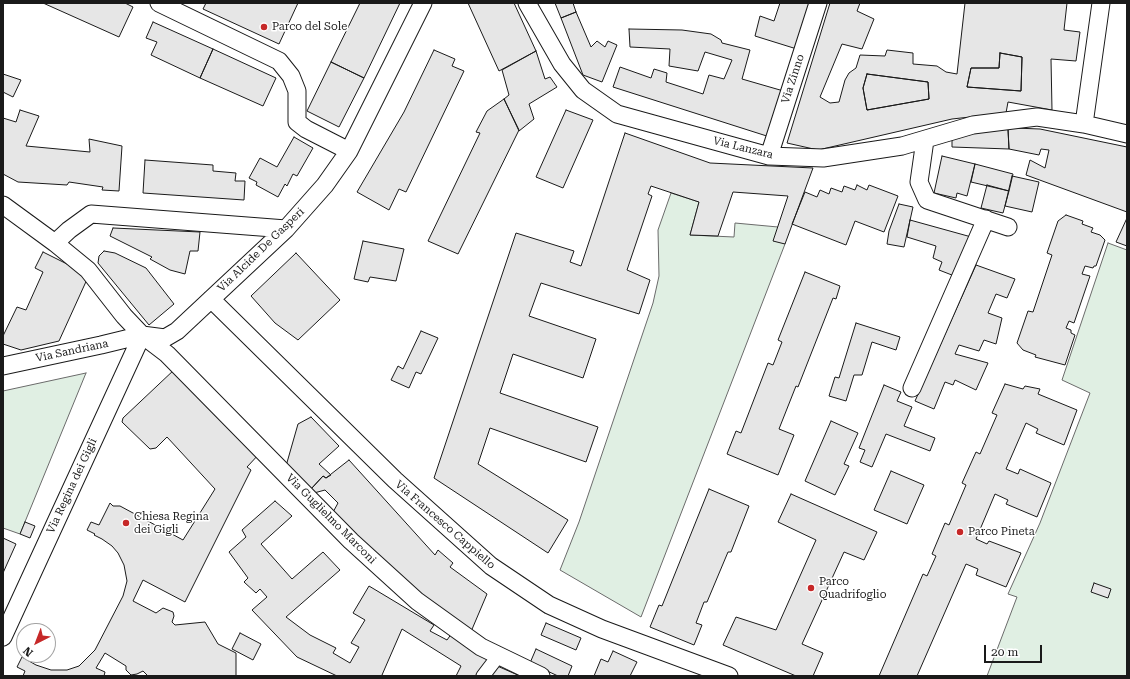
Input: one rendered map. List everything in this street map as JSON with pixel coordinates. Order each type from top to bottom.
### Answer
[{"type":"street","points":[[159,3],[279,61],[291,76],[297,91],[297,122],[306,129],[349,151]]},
{"type":"street","name":"Via Alcide De Gasperi","points":[[142,335],[165,338],[177,331],[286,229],[325,185],[349,151],[422,3]]},
{"type":"street","name":"Via Lanzara","points":[[527,3],[562,64],[583,90],[618,114],[769,156],[823,158],[902,146],[973,125],[1037,117],[1084,124],[1127,134]]},
{"type":"street","name":"Via Zinno","points":[[769,156],[818,3]]},
{"type":"street","points":[[1084,124],[1101,3]]},
{"type":"street","points":[[924,140],[920,182],[927,200],[1008,227]]},
{"type":"street","name":"Via Guglielmo Marconi","points":[[3,205],[56,243],[88,270],[124,316],[142,335],[167,354],[351,542],[417,601],[481,647],[541,676]]},
{"type":"street","points":[[56,243],[69,230],[91,214],[286,229]]},
{"type":"street","points":[[912,388],[986,219]]},
{"type":"street","name":"Via Francesco Cappiello","points":[[211,299],[395,480],[491,566],[549,605],[602,629],[729,676]]},
{"type":"street","name":"Via Sandriana","points":[[3,366],[142,335]]},
{"type":"street","name":"Via Regina dei Gigli","points":[[3,637],[142,335]]},
{"type":"street","points":[[483,676],[499,655]]},
{"type":"green space","points":[[671,193],[699,202],[690,235],[734,237],[735,223],[778,227],[785,244],[641,617],[560,570],[579,522],[653,303],[659,276],[658,230]]},
{"type":"green space","points":[[1108,243],[1127,250],[1127,676],[987,676],[1017,597],[1008,594],[1040,523],[1090,393],[1062,380]]},
{"type":"green space","points":[[86,373],[20,534],[3,528],[3,391]]},
{"type":"building","points":[[43,3],[125,3],[133,7],[119,37]]},
{"type":"building","name":"Parco del Sole","points":[[206,3],[298,3],[279,44],[203,9]]},
{"type":"building","points":[[360,3],[400,3],[364,78],[331,62]]},
{"type":"building","points":[[468,3],[514,3],[536,51],[499,71]]},
{"type":"building","points":[[555,3],[573,3],[576,12],[561,18]]},
{"type":"building","points":[[780,3],[815,3],[800,50],[755,36],[760,16],[774,21]]},
{"type":"building","points":[[830,3],[860,3],[857,11],[874,19],[862,49],[842,44],[820,97],[830,103],[839,102],[845,80],[849,73],[856,68],[860,55],[885,56],[887,50],[913,53],[913,64],[937,66],[946,72],[957,74],[965,3],[1067,3],[1064,30],[1080,32],[1076,61],[1051,59],[1052,110],[1008,102],[1006,113],[952,119],[818,150],[787,143]],"holes":[[[1000,53],[1022,57],[1021,91],[967,87],[971,68],[999,68]],[[867,74],[928,82],[929,99],[867,110],[863,88]]]},
{"type":"building","points":[[576,12],[591,47],[597,41],[605,47],[608,41],[617,45],[602,82],[583,75],[561,18]]},
{"type":"building","points":[[153,22],[213,49],[200,78],[151,55],[157,42],[146,38]]},
{"type":"building","points":[[629,29],[682,30],[711,34],[721,40],[722,43],[750,50],[742,79],[787,92],[773,138],[613,87],[620,67],[651,78],[654,69],[667,73],[666,82],[703,94],[709,75],[724,79],[732,60],[705,52],[698,71],[669,66],[670,49],[630,47]]},
{"type":"building","points":[[213,49],[276,78],[263,106],[200,78]]},
{"type":"building","points":[[434,50],[455,59],[452,66],[464,71],[406,192],[399,189],[389,210],[357,192],[404,112]]},
{"type":"building","points":[[536,51],[545,79],[550,77],[557,87],[529,104],[534,119],[519,131],[504,99],[509,95],[502,70]]},
{"type":"building","points":[[1000,53],[1022,57],[1021,91],[967,87],[971,68],[999,68]]},
{"type":"building","points":[[331,62],[364,78],[339,127],[307,111]]},
{"type":"building","points":[[3,74],[21,80],[13,97],[3,92]]},
{"type":"building","points":[[867,74],[928,82],[929,99],[867,110],[863,88]]},
{"type":"building","points":[[504,99],[519,130],[458,254],[428,241],[480,133],[476,132],[487,111]]},
{"type":"building","points":[[20,110],[39,116],[26,146],[90,152],[89,139],[122,146],[119,191],[102,190],[103,187],[69,182],[67,185],[18,182],[3,174],[3,118],[16,122]]},
{"type":"building","points":[[566,110],[593,120],[563,188],[536,177]]},
{"type":"building","points":[[1008,129],[1040,129],[1127,147],[1127,212],[1026,175],[1030,160],[1045,168],[1049,150],[1041,149],[1039,155],[1009,149]]},
{"type":"building","points":[[1008,129],[1009,149],[952,147],[952,140],[973,132]]},
{"type":"building","points":[[625,133],[710,163],[813,168],[785,244],[773,241],[788,196],[733,192],[718,236],[690,235],[699,202],[651,186],[648,194],[652,196],[627,270],[650,280],[639,314],[541,283],[529,316],[596,339],[583,378],[513,354],[500,393],[598,427],[586,462],[490,428],[478,464],[568,520],[548,553],[434,478],[516,233],[574,251],[570,262],[581,266]]},
{"type":"building","points":[[294,137],[313,148],[297,176],[293,174],[287,186],[285,184],[278,197],[256,185],[257,182],[249,178],[260,158],[277,167]]},
{"type":"building","points":[[942,156],[975,164],[967,196],[957,193],[956,198],[934,193]]},
{"type":"building","points":[[145,160],[213,165],[213,171],[236,173],[235,181],[245,181],[244,200],[143,193]]},
{"type":"building","points":[[975,164],[1013,174],[1009,191],[971,182]]},
{"type":"building","points":[[1012,176],[1039,182],[1032,212],[1005,206]]},
{"type":"building","points":[[857,185],[867,190],[869,185],[898,196],[884,232],[855,221],[846,245],[792,224],[805,192],[817,197],[820,190],[829,194],[831,188],[842,192],[844,186],[855,190]]},
{"type":"building","points":[[987,185],[1009,191],[1003,213],[981,208]]},
{"type":"building","points":[[899,204],[913,207],[904,247],[887,244],[889,231]]},
{"type":"building","points":[[1066,215],[1083,221],[1082,224],[1093,228],[1091,232],[1100,235],[1105,240],[1096,266],[1093,268],[1085,266],[1082,274],[1090,276],[1074,323],[1069,321],[1066,328],[1071,330],[1071,333],[1075,335],[1065,365],[1035,357],[1036,355],[1023,350],[1017,343],[1028,311],[1033,312],[1052,255],[1047,253],[1058,221]]},
{"type":"building","points":[[1127,218],[1127,246],[1116,242]]},
{"type":"building","points":[[910,220],[975,238],[957,277],[939,270],[942,262],[933,258],[936,246],[907,237]]},
{"type":"building","points":[[113,228],[200,232],[198,251],[190,251],[185,274],[170,270],[150,259],[152,257],[110,236]]},
{"type":"building","points":[[363,241],[404,249],[396,281],[370,277],[368,282],[354,279]]},
{"type":"building","points":[[104,251],[115,253],[146,268],[174,304],[149,325],[98,263],[99,256]]},
{"type":"building","points":[[43,252],[89,275],[59,341],[21,350],[3,344],[3,336],[17,307],[26,310],[43,272],[35,268]]},
{"type":"building","points":[[296,253],[340,300],[298,340],[275,323],[251,296]]},
{"type":"building","points":[[976,265],[1015,279],[1007,298],[996,294],[988,313],[1002,318],[996,344],[984,340],[979,351],[959,345],[955,354],[988,363],[976,390],[955,380],[953,385],[945,382],[934,409],[915,401]]},
{"type":"building","points":[[805,272],[840,286],[836,299],[833,298],[798,387],[796,386],[779,429],[794,435],[778,475],[727,454],[736,431],[741,433],[768,363],[773,365],[782,342],[778,340]]},
{"type":"building","points":[[856,323],[900,337],[896,350],[872,342],[862,375],[854,375],[846,401],[829,396],[835,377],[839,378]]},
{"type":"building","points":[[421,331],[438,338],[421,374],[416,372],[409,388],[391,380],[398,366],[403,369]]},
{"type":"building","name":"Chiesa Regina dei Gigli","points":[[175,369],[260,453],[247,467],[251,470],[185,602],[143,580],[133,601],[156,613],[163,608],[173,612],[174,616],[172,622],[175,625],[205,622],[218,644],[236,653],[236,676],[148,676],[143,671],[131,675],[126,670],[126,666],[105,653],[96,668],[105,672],[104,676],[23,676],[25,671],[17,667],[19,663],[32,663],[51,670],[67,670],[79,666],[95,650],[123,596],[127,581],[124,565],[118,553],[112,546],[87,530],[91,522],[99,525],[110,503],[113,506],[120,506],[183,540],[215,489],[167,437],[156,448],[150,449],[122,422],[123,418]]},
{"type":"building","name":"Parco Pineta","points":[[1005,384],[1023,389],[1025,386],[1040,389],[1038,394],[1077,410],[1064,445],[1036,433],[1038,429],[1026,423],[1006,469],[1018,474],[1020,469],[1051,483],[1037,517],[1006,504],[1008,500],[995,494],[976,539],[987,544],[989,541],[1021,553],[1006,587],[976,575],[978,569],[966,564],[917,676],[879,676],[923,574],[927,576],[936,556],[932,554],[945,523],[949,525],[966,485],[962,483],[976,452],[980,454],[997,415],[992,413]]},
{"type":"building","points":[[884,385],[901,392],[897,401],[912,407],[904,426],[935,438],[930,451],[886,434],[872,467],[860,462],[865,450],[859,448]]},
{"type":"building","points":[[311,417],[339,446],[319,464],[331,475],[326,478],[323,476],[311,489],[286,466],[298,424]]},
{"type":"building","points":[[831,421],[858,433],[844,464],[849,466],[835,495],[805,481]]},
{"type":"building","points":[[349,460],[435,555],[438,550],[453,563],[450,567],[487,594],[470,634],[420,599],[332,514],[338,503],[325,490],[314,493],[311,489],[323,476],[326,478]]},
{"type":"building","points":[[891,471],[924,485],[907,524],[874,510]]},
{"type":"building","points":[[709,489],[749,506],[731,552],[728,552],[707,602],[704,602],[696,623],[702,625],[694,645],[650,627],[659,605],[662,606]]},
{"type":"building","name":"Parco Quadrifoglio","points":[[791,494],[877,532],[864,560],[844,552],[802,644],[823,653],[813,676],[796,676],[723,645],[736,617],[776,630],[816,540],[778,522]]},
{"type":"building","points":[[275,501],[292,516],[261,544],[292,579],[323,552],[340,570],[286,617],[310,635],[336,648],[333,653],[350,663],[359,647],[351,643],[365,620],[353,613],[369,586],[434,625],[430,631],[447,640],[452,633],[490,661],[479,676],[456,676],[461,666],[402,629],[382,675],[384,676],[337,676],[297,657],[252,610],[267,597],[260,589],[256,593],[244,582],[248,578],[229,552],[246,537],[242,530]]},
{"type":"building","points":[[25,522],[35,526],[30,538],[20,534]]},
{"type":"building","points":[[3,538],[16,544],[3,573]]},
{"type":"building","points":[[1094,583],[1111,589],[1108,598],[1091,592]]},
{"type":"building","points":[[546,623],[581,638],[576,650],[541,635]]},
{"type":"building","points":[[240,633],[261,644],[253,660],[232,649]]},
{"type":"building","points":[[536,649],[572,666],[568,676],[558,676],[530,663]]},
{"type":"building","points":[[613,651],[637,662],[630,676],[594,676],[601,659],[608,662]]},
{"type":"building","points":[[495,665],[520,676],[487,676]]},
{"type":"place","name":"Parco del Sole","points":[[264,27]]},
{"type":"place","name":"Chiesa Regina dei Gigli","points":[[126,523]]},
{"type":"place","name":"Parco Pineta","points":[[960,532]]},
{"type":"place","name":"Parco Quadrifoglio","points":[[811,588]]}]
